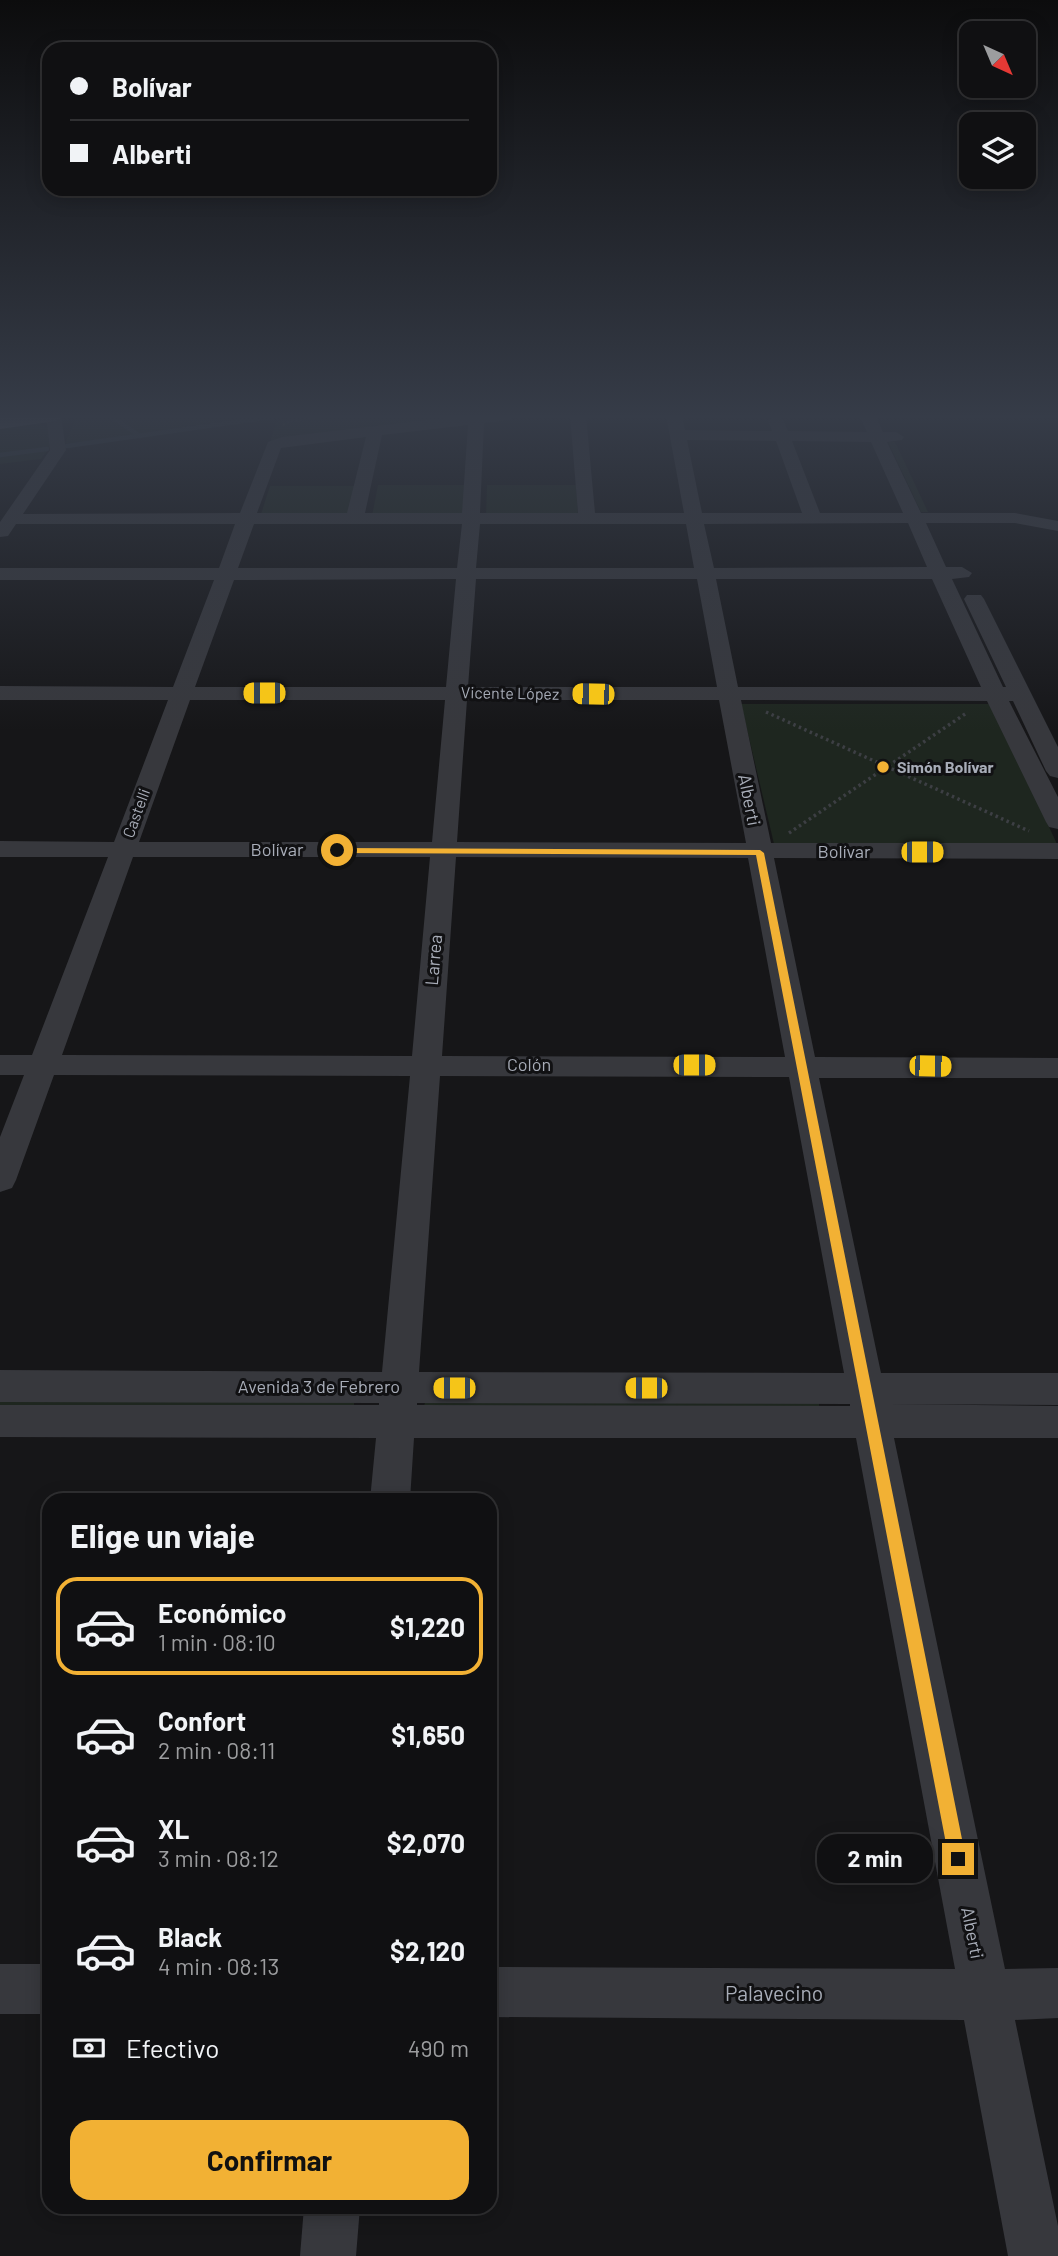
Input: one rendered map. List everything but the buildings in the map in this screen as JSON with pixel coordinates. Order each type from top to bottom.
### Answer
[{"type":"street","points":[[0,535],[10,520]]},
{"type":"street","name":"Castelli","points":[[0,1180],[245,520]]},
{"type":"street","name":"Larrea","points":[[391,1493],[471,520]]},
{"type":"street","name":"Alberti","points":[[694,520],[1036,2256]]},
{"type":"street","points":[[915,520],[1058,822]]},
{"type":"street","points":[[937,520],[1058,771]]},
{"type":"street","points":[[1027,520],[1058,526]]},
{"type":"street","points":[[0,574],[962,573]]},
{"type":"street","name":"Vicente López","points":[[0,693],[1020,694]]},
{"type":"street","name":"Bolívar","points":[[0,849],[760,853],[1058,851]]},
{"type":"street","name":"Colón","points":[[0,1065],[802,1065],[1058,1068]]},
{"type":"street","name":"Avenida 3 de Febrero","points":[[0,1386],[398,1404],[869,1406],[1058,1422]]},
{"type":"street","name":"Avenida 3 de Febrero","points":[[869,1406],[1058,1389]]},
{"type":"street","name":"Avenida 3 de Febrero","points":[[0,1421],[398,1404]]},
{"type":"street","points":[[0,1989],[42,1989]]},
{"type":"street","name":"Palavecino","points":[[497,1992],[985,1995],[1058,1993]]},
{"type":"street","points":[[328,2256],[331,2214]]},
{"type":"path","points":[[760,853],[995,694]]},
{"type":"path","points":[[729,695],[1034,833]]},
{"type":"shaded area","points":[[741,704],[992,704],[1057,844],[774,844]]},
{"type":"shaded area","points":[[354,1400],[354,1406],[0,1408],[0,1402]]},
{"type":"shaded area","points":[[819,1400],[819,1406],[424,1407],[425,1402]]},
{"type":"place","name":"Simón Bolívar","points":[[883,767]]},
{"type":"route","points":[[337,850],[760,853],[958,1859]]}]
